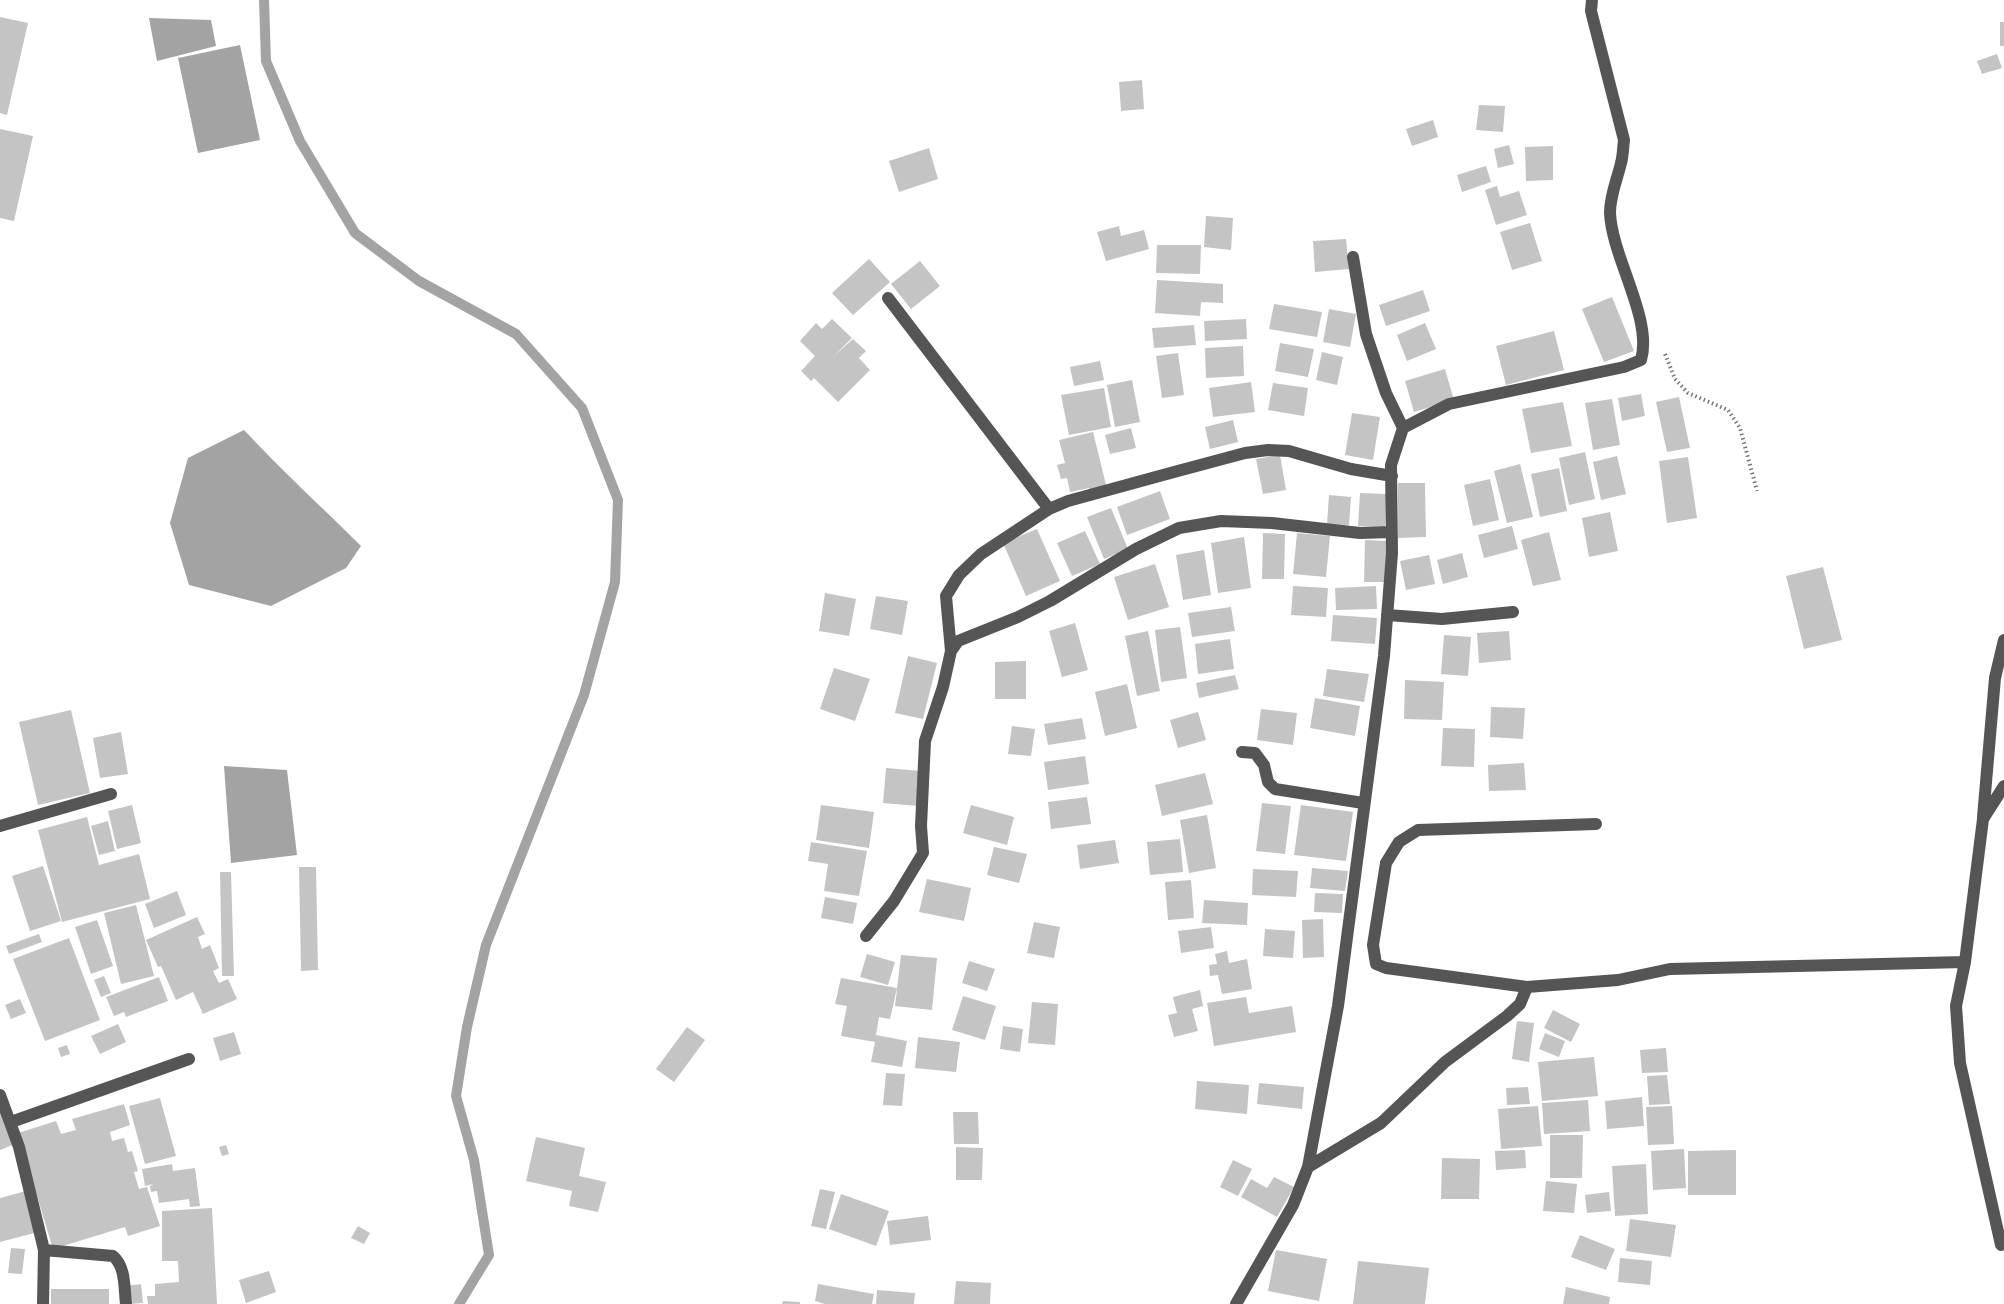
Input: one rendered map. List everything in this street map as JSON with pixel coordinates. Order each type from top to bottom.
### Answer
[{"type":"street","points":[[1403,428],[1449,404],[1624,367],[1641,360],[1644,343],[1641,322],[1616,247],[1610,212],[1612,194],[1622,161],[1624,140],[1592,11],[1592,0]]},
{"type":"street","points":[[1236,1304],[1293,1204],[1308,1167],[1338,1006],[1384,656],[1392,554],[1391,465],[1403,428],[1386,393],[1366,334],[1353,257]]},
{"type":"street","points":[[888,298],[1049,509]]},
{"type":"street","points":[[866,936],[894,901],[923,853],[921,826],[925,741],[943,687],[951,651],[946,596],[959,575],[981,554],[1049,509],[1068,501],[1245,453],[1268,450],[1289,451],[1351,468],[1392,476]]},
{"type":"street","points":[[951,651],[958,641],[1042,605],[1136,549],[1179,528],[1221,521],[1272,523],[1360,533],[1391,532]]},
{"type":"street","points":[[1387,615],[1443,619],[1513,612]]},
{"type":"street","points":[[2001,1245],[1960,1063],[1956,1006],[1965,962],[1983,819],[1995,678],[2004,639]]},
{"type":"street","points":[[1242,752],[1255,753],[1264,765],[1268,782],[1275,789],[1363,803]]},
{"type":"street","points":[[1983,819],[2004,786]]},
{"type":"street","points":[[0,826],[111,794]]},
{"type":"street","points":[[1596,824],[1418,830],[1406,836],[1399,842],[1386,863],[1373,945],[1376,964],[1386,968],[1527,987],[1618,980],[1670,969],[1965,962]]},
{"type":"street","points":[[1308,1167],[1381,1123],[1444,1062],[1508,1016],[1520,1004],[1527,987]]},
{"type":"street","points":[[11,1122],[189,1059]]},
{"type":"street","points":[[0,1095],[26,1170],[44,1250],[43,1304]]},
{"type":"street","points":[[44,1250],[113,1256],[122,1268],[126,1304]]},
{"type":"path","points":[[1641,322],[1654,334],[1675,379],[1688,393],[1728,410],[1740,428],[1757,491]]},
{"type":"shaded area","points":[[149,18],[211,20],[216,46],[157,61]]},
{"type":"shaded area","points":[[240,45],[260,140],[198,153],[178,58]]},
{"type":"shaded area","points":[[244,430],[361,546],[346,568],[271,606],[189,585],[170,523],[188,458]]},
{"type":"shaded area","points":[[224,766],[287,770],[297,855],[231,863]]},
{"type":"building","points":[[0,17],[28,23],[7,115],[0,113]]},
{"type":"building","points":[[2000,22],[2004,22],[2004,46],[2000,46]]},
{"type":"building","points":[[1997,54],[2002,68],[1982,74],[1977,61]]},
{"type":"building","points":[[1142,80],[1144,109],[1121,111],[1119,82]]},
{"type":"building","points":[[1479,105],[1505,106],[1503,132],[1476,130]]},
{"type":"building","points":[[1433,120],[1438,137],[1412,146],[1406,129]]},
{"type":"building","points":[[0,129],[33,136],[14,221],[0,218]]},
{"type":"building","points":[[1509,145],[1514,164],[1498,168],[1494,149]]},
{"type":"building","points":[[1553,146],[1553,180],[1526,181],[1525,147]]},
{"type":"building","points":[[929,148],[938,179],[899,192],[889,161]]},
{"type":"building","points":[[1486,166],[1491,182],[1462,192],[1457,175]]},
{"type":"building","points":[[1497,186],[1500,197],[1519,191],[1527,215],[1496,225],[1485,190]]},
{"type":"building","points":[[1206,216],[1233,218],[1231,250],[1204,247]]},
{"type":"building","points":[[1530,223],[1542,261],[1512,270],[1500,232]]},
{"type":"building","points":[[1119,226],[1121,236],[1144,230],[1149,249],[1106,261],[1097,232]]},
{"type":"building","points":[[1346,239],[1349,269],[1315,272],[1313,241]]},
{"type":"building","points":[[1157,245],[1201,245],[1200,274],[1156,273]]},
{"type":"building","points":[[869,259],[890,282],[853,315],[832,293]]},
{"type":"building","points":[[920,261],[940,286],[911,309],[891,284]]},
{"type":"building","points":[[1157,280],[1223,284],[1223,303],[1201,302],[1200,316],[1155,313]]},
{"type":"building","points":[[1423,290],[1430,311],[1386,326],[1379,305]]},
{"type":"building","points":[[1612,297],[1634,351],[1604,362],[1582,309]]},
{"type":"building","points":[[1274,304],[1322,312],[1317,337],[1269,329]]},
{"type":"building","points":[[1329,309],[1356,314],[1350,347],[1323,342]]},
{"type":"building","points":[[832,319],[852,338],[834,356],[853,339],[866,351],[859,358],[870,370],[838,402],[814,378],[811,381],[801,371],[815,356],[800,341],[816,323],[822,329]]},
{"type":"building","points":[[1246,319],[1247,339],[1205,341],[1204,321]]},
{"type":"building","points":[[1425,323],[1436,349],[1407,361],[1397,335]]},
{"type":"building","points":[[1194,325],[1196,345],[1154,348],[1152,328]]},
{"type":"building","points":[[1554,331],[1564,370],[1506,385],[1496,346]]},
{"type":"building","points":[[1280,343],[1314,349],[1308,377],[1275,371]]},
{"type":"building","points":[[1243,346],[1244,376],[1206,378],[1205,348]]},
{"type":"building","points":[[1322,352],[1343,357],[1337,385],[1316,380]]},
{"type":"building","points":[[1178,353],[1184,395],[1162,398],[1156,356]]},
{"type":"building","points":[[1100,361],[1104,380],[1074,386],[1070,367]]},
{"type":"building","points":[[1445,369],[1454,400],[1414,412],[1405,381]]},
{"type":"building","points":[[1132,380],[1140,422],[1115,427],[1107,385]]},
{"type":"building","points":[[1251,382],[1255,412],[1213,417],[1209,388]]},
{"type":"building","points":[[1273,383],[1308,388],[1304,416],[1268,410]]},
{"type":"building","points":[[1104,388],[1111,427],[1069,435],[1061,395]]},
{"type":"building","points":[[1641,394],[1645,416],[1622,421],[1618,398]]},
{"type":"building","points":[[1679,397],[1690,448],[1667,452],[1656,402]]},
{"type":"building","points":[[1612,399],[1620,445],[1593,450],[1585,403]]},
{"type":"building","points":[[1563,402],[1572,446],[1531,453],[1522,409]]},
{"type":"building","points":[[1352,413],[1380,417],[1373,460],[1345,455]]},
{"type":"building","points":[[1233,420],[1238,442],[1210,449],[1205,427]]},
{"type":"building","points":[[1131,428],[1136,448],[1110,454],[1105,435]]},
{"type":"building","points":[[1093,432],[1107,489],[1090,493],[1089,488],[1070,492],[1067,478],[1061,479],[1057,465],[1065,463],[1059,440]]},
{"type":"building","points":[[1585,452],[1595,499],[1569,505],[1559,458]]},
{"type":"building","points":[[1280,455],[1286,490],[1263,494],[1256,459]]},
{"type":"building","points":[[1617,456],[1626,494],[1601,500],[1593,462]]},
{"type":"building","points":[[1688,457],[1697,518],[1667,523],[1659,461]]},
{"type":"building","points":[[1520,464],[1533,517],[1507,523],[1494,471]]},
{"type":"building","points":[[1559,468],[1567,511],[1540,517],[1531,474]]},
{"type":"building","points":[[1490,479],[1499,520],[1473,526],[1464,485]]},
{"type":"building","points":[[1398,483],[1425,483],[1426,537],[1398,538]]},
{"type":"building","points":[[1160,491],[1170,519],[1127,535],[1117,507]]},
{"type":"building","points":[[1360,493],[1386,494],[1385,527],[1358,526]]},
{"type":"building","points":[[1329,495],[1351,497],[1349,525],[1327,524]]},
{"type":"building","points":[[1111,508],[1128,549],[1104,559],[1087,517]]},
{"type":"building","points":[[1610,512],[1618,551],[1589,557],[1582,518]]},
{"type":"building","points":[[1512,526],[1518,549],[1484,558],[1478,535]]},
{"type":"building","points":[[1037,529],[1060,581],[1026,596],[1003,543]]},
{"type":"building","points":[[1085,531],[1100,564],[1072,576],[1057,543]]},
{"type":"building","points":[[1549,532],[1561,580],[1533,586],[1521,540]]},
{"type":"building","points":[[1263,533],[1285,534],[1284,579],[1262,579]]},
{"type":"building","points":[[1297,533],[1330,536],[1326,577],[1293,574]]},
{"type":"building","points":[[1244,537],[1251,588],[1218,593],[1211,543]]},
{"type":"building","points":[[1365,540],[1387,541],[1386,582],[1364,582]]},
{"type":"building","points":[[1204,550],[1211,595],[1183,600],[1176,555]]},
{"type":"building","points":[[1462,553],[1468,577],[1443,584],[1437,560]]},
{"type":"building","points":[[1429,555],[1435,584],[1406,590],[1400,561]]},
{"type":"building","points":[[1155,564],[1169,607],[1128,620],[1114,577]]},
{"type":"building","points":[[1823,567],[1842,640],[1804,649],[1786,576]]},
{"type":"building","points":[[1293,586],[1328,588],[1326,617],[1291,615]]},
{"type":"building","points":[[1376,586],[1377,609],[1336,610],[1335,588]]},
{"type":"building","points":[[825,593],[856,599],[849,636],[819,631]]},
{"type":"building","points":[[876,596],[908,601],[902,635],[870,629]]},
{"type":"building","points":[[1231,607],[1235,631],[1192,637],[1188,613]]},
{"type":"building","points":[[1333,615],[1377,618],[1375,644],[1331,641]]},
{"type":"building","points":[[1075,623],[1088,670],[1062,677],[1049,631]]},
{"type":"building","points":[[1180,627],[1187,678],[1161,682],[1155,630]]},
{"type":"building","points":[[1148,631],[1160,691],[1137,696],[1125,636]]},
{"type":"building","points":[[1509,631],[1511,660],[1479,663],[1477,633]]},
{"type":"building","points":[[1444,635],[1471,637],[1468,676],[1441,674]]},
{"type":"building","points":[[1230,639],[1234,669],[1198,674],[1195,644]]},
{"type":"building","points":[[908,656],[937,663],[923,719],[895,713]]},
{"type":"building","points":[[1026,661],[1026,699],[995,699],[995,662]]},
{"type":"building","points":[[834,668],[870,679],[855,721],[820,709]]},
{"type":"building","points":[[1327,669],[1369,674],[1364,702],[1323,696]]},
{"type":"building","points":[[1235,675],[1239,689],[1199,698],[1196,683]]},
{"type":"building","points":[[1405,680],[1444,682],[1442,720],[1404,719]]},
{"type":"building","points":[[1127,684],[1137,728],[1105,736],[1095,692]]},
{"type":"building","points":[[1315,698],[1360,706],[1355,736],[1310,728]]},
{"type":"building","points":[[1491,707],[1525,708],[1523,739],[1490,737]]},
{"type":"building","points":[[1261,709],[1297,713],[1293,745],[1257,740]]},
{"type":"building","points":[[71,710],[90,793],[38,805],[19,722]]},
{"type":"building","points":[[1198,712],[1206,740],[1178,748],[1170,720]]},
{"type":"building","points":[[1082,718],[1086,739],[1048,745],[1044,724]]},
{"type":"building","points":[[1012,726],[1035,729],[1031,756],[1008,754]]},
{"type":"building","points":[[1443,728],[1475,729],[1474,767],[1441,766]]},
{"type":"building","points":[[121,732],[128,774],[100,778],[93,738]]},
{"type":"building","points":[[1085,756],[1089,784],[1048,790],[1044,762]]},
{"type":"building","points":[[1524,763],[1526,790],[1489,791],[1488,765]]},
{"type":"building","points":[[886,768],[921,771],[918,806],[883,803]]},
{"type":"building","points":[[1205,773],[1213,804],[1162,816],[1155,785]]},
{"type":"building","points":[[1087,797],[1091,824],[1051,829],[1048,802]]},
{"type":"building","points":[[1262,803],[1291,806],[1285,854],[1256,851]]},
{"type":"building","points":[[132,805],[141,843],[117,849],[108,811]]},
{"type":"building","points":[[821,805],[874,812],[869,848],[816,840]]},
{"type":"building","points":[[971,805],[1014,817],[1007,845],[963,833]]},
{"type":"building","points":[[1301,805],[1353,812],[1346,861],[1294,855]]},
{"type":"building","points":[[1207,815],[1216,868],[1189,873],[1180,820]]},
{"type":"building","points":[[87,817],[99,865],[139,854],[150,899],[62,922],[38,830]]},
{"type":"building","points":[[108,821],[115,851],[99,855],[91,826]]},
{"type":"building","points":[[1180,839],[1183,872],[1150,875],[1147,842]]},
{"type":"building","points":[[1115,840],[1119,863],[1080,869],[1077,845]]},
{"type":"building","points":[[811,842],[867,851],[859,896],[824,891],[828,864],[808,861]]},
{"type":"building","points":[[994,847],[1027,854],[1019,883],[987,875]]},
{"type":"building","points":[[43,866],[61,921],[30,931],[12,876]]},
{"type":"building","points":[[299,867],[316,867],[318,970],[301,971]]},
{"type":"building","points":[[1312,868],[1348,871],[1345,891],[1310,888]]},
{"type":"building","points":[[1253,869],[1298,871],[1296,897],[1252,895]]},
{"type":"building","points":[[220,872],[231,872],[234,976],[222,976]]},
{"type":"building","points":[[927,879],[971,888],[964,921],[919,912]]},
{"type":"building","points":[[1191,880],[1194,918],[1168,920],[1165,882]]},
{"type":"building","points":[[177,891],[186,915],[154,928],[145,904]]},
{"type":"building","points":[[1315,893],[1343,894],[1342,913],[1314,912]]},
{"type":"building","points":[[825,897],[857,903],[853,924],[821,918]]},
{"type":"building","points":[[1204,900],[1248,903],[1247,925],[1202,923]]},
{"type":"building","points":[[136,905],[154,976],[121,984],[104,913]]},
{"type":"building","points":[[197,917],[205,934],[198,937],[202,949],[210,945],[219,968],[213,971],[219,983],[228,979],[237,999],[203,1014],[193,992],[176,1000],[146,940]]},
{"type":"building","points":[[1323,919],[1324,957],[1303,958],[1302,920]]},
{"type":"building","points":[[97,920],[113,966],[91,974],[75,927]]},
{"type":"building","points":[[1034,922],[1060,927],[1054,958],[1027,953]]},
{"type":"building","points":[[1211,927],[1214,948],[1181,953],[1178,931]]},
{"type":"building","points":[[1265,929],[1295,931],[1293,958],[1263,956]]},
{"type":"building","points":[[39,934],[42,942],[9,954],[6,946]]},
{"type":"building","points":[[69,938],[100,1020],[45,1041],[13,959]]},
{"type":"building","points":[[1227,951],[1229,963],[1247,959],[1252,989],[1222,994],[1218,975],[1210,976],[1209,965],[1217,964],[1215,954]]},
{"type":"building","points":[[867,954],[895,962],[888,985],[860,977]]},
{"type":"building","points":[[901,955],[937,958],[932,1010],[895,1006]]},
{"type":"building","points":[[969,961],[995,969],[987,991],[962,983]]},
{"type":"building","points":[[104,976],[111,993],[101,997],[94,980]]},
{"type":"building","points":[[159,977],[168,1001],[126,1017],[124,1012],[114,1016],[106,997]]},
{"type":"building","points":[[841,978],[897,988],[890,1019],[879,1017],[876,1035],[907,1041],[902,1067],[871,1062],[875,1042],[841,1036],[847,1006],[835,1004]]},
{"type":"building","points":[[1200,990],[1203,1006],[1192,1009],[1198,1031],[1174,1037],[1168,1015],[1177,1013],[1173,997]]},
{"type":"building","points":[[963,996],[996,1006],[985,1040],[952,1030]]},
{"type":"building","points":[[1246,997],[1249,1013],[1292,1006],[1296,1032],[1214,1046],[1207,1003]]},
{"type":"building","points":[[20,999],[26,1013],[11,1019],[5,1005]]},
{"type":"building","points":[[1032,1002],[1058,1004],[1055,1045],[1028,1043]]},
{"type":"building","points":[[1553,1010],[1580,1024],[1571,1042],[1544,1028]]},
{"type":"building","points":[[1517,1021],[1534,1023],[1529,1062],[1512,1059]]},
{"type":"building","points":[[118,1024],[126,1042],[100,1054],[91,1036]]},
{"type":"building","points":[[1003,1026],[1023,1029],[1020,1052],[1000,1049]]},
{"type":"building","points":[[687,1027],[705,1040],[674,1082],[656,1069]]},
{"type":"building","points":[[234,1032],[241,1054],[220,1061],[213,1038]]},
{"type":"building","points":[[1545,1033],[1565,1041],[1559,1057],[1539,1049]]},
{"type":"building","points":[[918,1037],[960,1042],[956,1072],[915,1068]]},
{"type":"building","points":[[67,1045],[70,1054],[61,1057],[58,1048]]},
{"type":"building","points":[[1666,1048],[1668,1072],[1642,1073],[1640,1050]]},
{"type":"building","points":[[1594,1057],[1598,1096],[1542,1101],[1538,1062]]},
{"type":"building","points":[[886,1073],[905,1074],[902,1106],[883,1105]]},
{"type":"building","points":[[1667,1075],[1670,1104],[1649,1105],[1647,1076]]},
{"type":"building","points":[[1197,1081],[1249,1085],[1247,1114],[1195,1109]]},
{"type":"building","points":[[1259,1083],[1304,1087],[1302,1109],[1257,1104]]},
{"type":"building","points":[[1528,1087],[1530,1104],[1507,1105],[1506,1088]]},
{"type":"building","points":[[1642,1097],[1644,1126],[1607,1129],[1605,1101]]},
{"type":"building","points":[[160,1098],[176,1156],[145,1164],[129,1106]]},
{"type":"building","points":[[1588,1100],[1590,1131],[1544,1134],[1542,1103]]},
{"type":"building","points":[[124,1104],[130,1125],[110,1132],[112,1141],[124,1138],[128,1152],[132,1151],[138,1171],[134,1172],[139,1189],[147,1187],[160,1226],[128,1236],[125,1227],[53,1249],[18,1133],[56,1121],[61,1134],[76,1130],[72,1119]]},
{"type":"building","points":[[0,1105],[15,1144],[0,1150]]},
{"type":"building","points":[[1538,1106],[1542,1146],[1501,1149],[1498,1109]]},
{"type":"building","points":[[1672,1106],[1674,1144],[1648,1145],[1646,1107]]},
{"type":"building","points":[[953,1112],[978,1112],[979,1144],[954,1144]]},
{"type":"building","points":[[1550,1135],[1583,1135],[1582,1178],[1550,1178]]},
{"type":"building","points":[[536,1137],[585,1148],[579,1176],[606,1182],[598,1212],[569,1206],[572,1191],[526,1181]]},
{"type":"building","points":[[226,1145],[229,1154],[222,1156],[219,1147]]},
{"type":"building","points":[[956,1147],[983,1148],[982,1180],[956,1180]]},
{"type":"building","points":[[1684,1149],[1686,1188],[1653,1190],[1651,1151]]},
{"type":"building","points":[[1525,1150],[1526,1168],[1496,1170],[1495,1151]]},
{"type":"building","points":[[1736,1150],[1736,1195],[1688,1195],[1688,1151]]},
{"type":"building","points":[[1442,1158],[1480,1159],[1479,1199],[1441,1199]]},
{"type":"building","points":[[1233,1160],[1252,1169],[1238,1196],[1220,1187]]},
{"type":"building","points":[[172,1164],[173,1171],[195,1168],[200,1206],[190,1207],[189,1199],[159,1203],[157,1191],[151,1192],[150,1186],[153,1184],[145,1186],[142,1169]]},
{"type":"building","points":[[1646,1164],[1648,1214],[1615,1216],[1612,1166]]},
{"type":"building","points":[[1274,1177],[1294,1187],[1277,1217],[1241,1197],[1251,1179],[1267,1188]]},
{"type":"building","points":[[1546,1181],[1577,1184],[1574,1213],[1543,1211]]},
{"type":"building","points":[[820,1189],[835,1192],[826,1229],[811,1226]]},
{"type":"building","points":[[26,1191],[38,1232],[0,1242],[0,1198]]},
{"type":"building","points":[[1609,1192],[1611,1211],[1587,1213],[1585,1195]]},
{"type":"building","points":[[841,1194],[889,1211],[876,1246],[829,1229]]},
{"type":"building","points":[[212,1208],[217,1304],[148,1304],[147,1296],[155,1296],[155,1284],[179,1282],[178,1261],[162,1261],[162,1211]]},
{"type":"building","points":[[928,1216],[931,1240],[890,1245],[887,1221]]},
{"type":"building","points":[[1630,1219],[1676,1225],[1671,1257],[1626,1251]]},
{"type":"building","points":[[358,1226],[370,1233],[364,1244],[351,1238]]},
{"type":"building","points":[[1580,1235],[1615,1249],[1606,1270],[1571,1257]]},
{"type":"building","points":[[11,1248],[25,1249],[22,1274],[8,1273]]},
{"type":"building","points":[[1276,1250],[1327,1259],[1319,1301],[1268,1291]]},
{"type":"building","points":[[1620,1258],[1652,1261],[1650,1285],[1618,1282]]},
{"type":"building","points":[[1358,1261],[1429,1268],[1425,1304],[1353,1304]]},
{"type":"building","points":[[269,1271],[276,1292],[246,1303],[239,1280]]},
{"type":"building","points":[[956,1281],[991,1283],[990,1304],[954,1304]]},
{"type":"building","points":[[141,1284],[143,1303],[128,1304],[126,1286]]},
{"type":"building","points":[[818,1284],[874,1294],[872,1304],[825,1304],[815,1301]]},
{"type":"building","points":[[1566,1287],[1610,1297],[1609,1304],[1563,1304]]},
{"type":"building","points":[[51,1289],[109,1289],[109,1304],[51,1304]]},
{"type":"building","points":[[877,1290],[915,1293],[914,1304],[876,1304]]},
{"type":"building","points":[[783,1301],[800,1302],[800,1304],[782,1304]]},
{"type":"waterway","points":[[264,0],[266,61],[300,141],[355,233],[419,281],[516,334],[582,408],[618,500],[615,582],[584,695],[486,945],[467,1027],[456,1096],[474,1160],[489,1255],[459,1304]]}]
